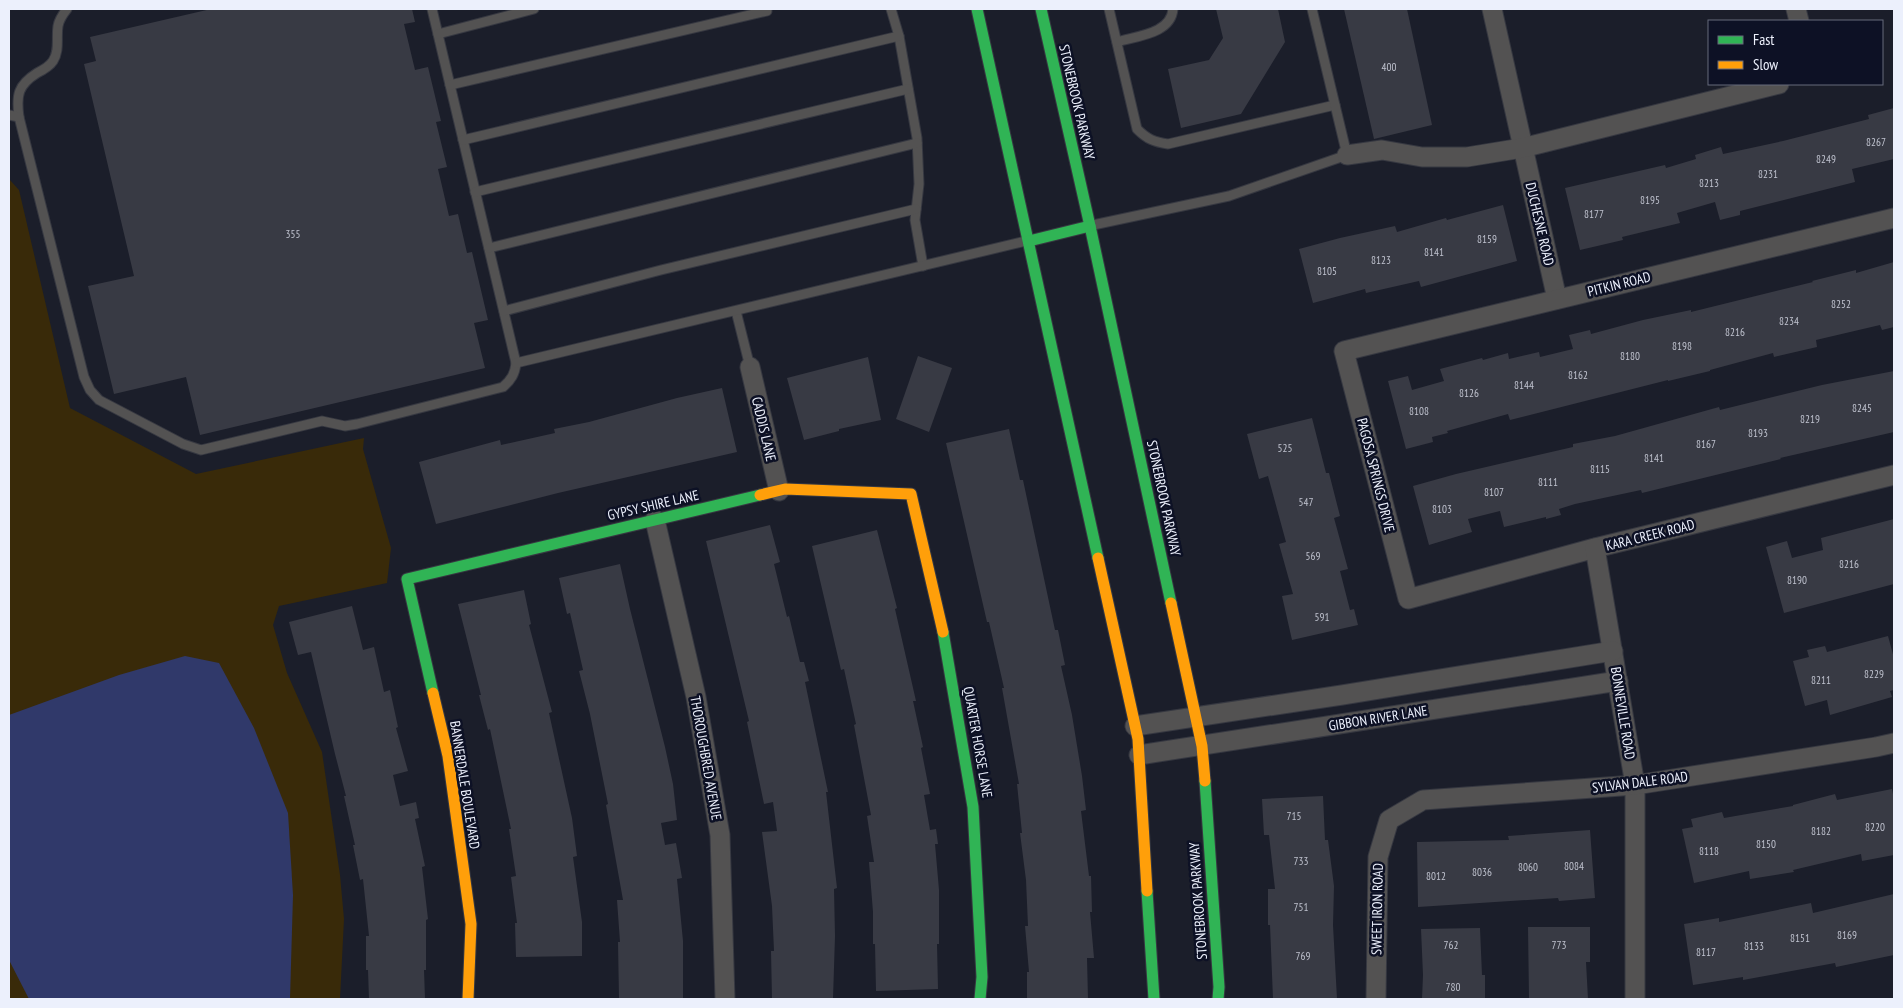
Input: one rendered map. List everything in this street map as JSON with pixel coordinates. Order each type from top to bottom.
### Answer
[{"type":"main road","points":[[977,9],[1135,726],[1139,755],[1154,999]]},
{"type":"main road","name":"STONEBROOK PARKWAY","points":[[1040,9],[1090,226],[1202,746],[1219,987],[1218,999]]},
{"type":"main road","points":[[1029,241],[1090,226]]},
{"type":"main road","name":"GYPSY SHIRE LANE","points":[[406,579],[779,490],[911,494]]},
{"type":"main road","name":"QUARTER HORSE LANE","points":[[911,494],[945,639],[974,807],[982,978],[980,999]]},
{"type":"main road","name":"BANNERDALE BOULEVARD","points":[[406,579],[448,756],[471,924],[468,999]]},
{"type":"street","name":"DUCHESNE ROAD","points":[[1492,9],[1557,299]]},
{"type":"street","points":[[1347,155],[1382,150],[1422,157],[1467,157],[1522,148],[1775,85]]},
{"type":"street","name":"PITKIN ROAD","points":[[1344,351],[1894,218]]},
{"type":"street","name":"PAGOSA SPRINGS DRIVE","points":[[1344,351],[1408,599]]},
{"type":"street","name":"CADDIS LANE","points":[[750,367],[779,490]]},
{"type":"street","name":"KARA CREEK ROAD","points":[[1408,599],[1595,548],[1894,475]]},
{"type":"street","name":"THOROUGHBRED AVENUE","points":[[655,520],[696,697],[720,835],[725,999]]},
{"type":"street","name":"BONNEVILLE ROAD","points":[[1595,548],[1634,785],[1635,999]]},
{"type":"street","name":"GIBBON RIVER LANE","points":[[1135,726],[1613,651]]},
{"type":"street","name":"GIBBON RIVER LANE","points":[[1139,755],[1618,681]]},
{"type":"street","name":"SYLVAN DALE ROAD","points":[[1389,820],[1423,800],[1634,785],[1894,743]]},
{"type":"street","name":"SWEET IRON ROAD","points":[[1376,999],[1378,856],[1389,820]]},
{"type":"lane","points":[[67,9],[58,26],[57,48],[53,62],[24,83],[19,93],[17,104],[84,377],[90,390],[99,400],[183,444],[201,450],[322,421],[345,426],[357,424],[503,387],[515,373],[516,363],[432,9]]},
{"type":"lane","points":[[438,34],[534,9]]},
{"type":"lane","points":[[891,9],[899,36],[917,143],[919,184],[915,220],[923,266]]},
{"type":"lane","points":[[1109,9],[1137,129],[1145,137],[1155,142],[1168,144],[1335,105]]},
{"type":"lane","points":[[1117,42],[1160,30],[1169,22],[1172,9]]},
{"type":"lane","points":[[1090,226],[1228,196],[1347,155],[1312,9]]},
{"type":"lane","points":[[450,85],[769,10]]},
{"type":"lane","points":[[463,140],[899,36]]},
{"type":"lane","points":[[476,192],[908,89]]},
{"type":"lane","points":[[9,115],[19,117]]},
{"type":"lane","points":[[489,248],[917,143]]},
{"type":"lane","points":[[504,311],[671,268],[916,209]]},
{"type":"lane","points":[[516,363],[1029,241]]},
{"type":"lane","points":[[736,311],[750,367]]},
{"type":"shaded area","points":[[9,179],[19,190],[70,408],[196,474],[364,438],[363,449],[391,548],[387,583],[279,606],[273,625],[287,673],[322,752],[340,875],[344,919],[340,999],[9,999]]},
{"type":"water","points":[[185,656],[219,663],[254,728],[288,813],[293,895],[290,999],[29,999],[9,960],[9,715],[119,675]]},
{"type":"building","points":[[211,9],[412,9],[415,22],[404,24],[415,70],[428,67],[441,121],[436,122],[447,167],[438,169],[449,216],[458,214],[467,253],[472,252],[488,320],[474,323],[485,368],[200,435],[186,377],[114,394],[88,286],[134,276],[84,64],[96,61],[90,37]]},
{"type":"building","points":[[1216,9],[1278,9],[1285,42],[1241,114],[1181,128],[1168,69],[1209,60],[1223,38]]},
{"type":"building","points":[[1344,9],[1407,9],[1432,125],[1374,139]]},
{"type":"building","points":[[1894,108],[1894,159],[1852,169],[1855,182],[1740,211],[1740,215],[1720,220],[1715,202],[1677,213],[1680,223],[1622,237],[1623,240],[1580,250],[1565,188],[1665,165],[1666,168],[1696,159],[1695,155],[1721,147],[1723,154],[1783,141],[1869,119],[1868,115]]},
{"type":"building","points":[[1503,205],[1517,261],[1421,287],[1419,281],[1366,293],[1365,289],[1313,303],[1299,249],[1395,226],[1397,232]]},
{"type":"building","points":[[1894,262],[1894,327],[1882,330],[1880,325],[1816,340],[1817,347],[1774,357],[1773,353],[1710,371],[1510,420],[1508,414],[1447,431],[1448,433],[1432,437],[1433,442],[1406,449],[1388,381],[1408,376],[1412,390],[1444,381],[1440,369],[1508,353],[1509,359],[1539,352],[1540,357],[1573,349],[1569,335],[1590,330],[1591,334],[1643,320],[1691,310],[1691,312],[1856,270],[1856,273]]},
{"type":"building","points":[[918,356],[952,368],[929,432],[896,419]]},
{"type":"building","points":[[868,357],[881,420],[839,429],[839,431],[804,440],[787,378]]},
{"type":"building","points":[[1894,371],[1894,432],[1780,458],[1642,493],[1641,490],[1575,504],[1559,509],[1561,515],[1546,519],[1546,517],[1504,527],[1500,511],[1468,519],[1472,532],[1429,545],[1413,486],[1573,447],[1573,444],[1615,436],[1719,407],[1720,410],[1822,385]]},
{"type":"building","points":[[722,388],[737,452],[558,493],[436,524],[419,462],[500,440],[501,445],[555,433],[554,429]]},
{"type":"building","points":[[1312,418],[1326,473],[1329,473],[1340,516],[1334,518],[1348,569],[1340,571],[1350,610],[1354,609],[1358,625],[1292,640],[1282,596],[1293,594],[1279,544],[1286,542],[1268,476],[1259,479],[1247,434]]},
{"type":"building","points":[[1009,429],[1020,480],[1023,480],[1055,630],[1058,630],[1065,665],[1061,666],[1072,715],[1082,776],[1086,810],[1081,811],[1089,876],[1091,876],[1092,912],[1090,912],[1094,958],[1087,958],[1088,999],[1027,999],[1027,972],[1029,972],[1025,926],[1028,926],[1026,880],[1020,833],[1022,833],[1017,784],[1019,784],[1002,688],[1004,688],[946,443]]},
{"type":"building","points":[[1894,519],[1894,584],[1784,613],[1766,547],[1787,541],[1792,558],[1823,550],[1821,538]]},
{"type":"building","points":[[770,525],[780,562],[774,564],[787,617],[789,616],[800,662],[804,662],[809,681],[805,682],[828,792],[826,792],[837,888],[834,889],[833,999],[772,999],[771,951],[774,951],[772,906],[762,832],[777,831],[773,802],[764,804],[747,722],[749,721],[706,541]]},
{"type":"building","points":[[877,530],[897,608],[895,609],[916,701],[913,701],[923,747],[921,748],[930,794],[924,795],[930,830],[936,829],[938,844],[935,844],[939,890],[938,989],[876,991],[875,944],[873,944],[873,912],[869,862],[874,862],[867,816],[871,815],[854,725],[856,724],[844,669],[841,670],[812,546]]},
{"type":"building","points":[[620,564],[673,784],[677,820],[661,823],[665,845],[676,843],[682,878],[677,879],[683,941],[683,999],[619,999],[618,942],[620,942],[617,900],[623,900],[606,805],[608,804],[590,714],[579,671],[583,670],[570,613],[567,614],[559,578]]},
{"type":"building","points":[[524,590],[531,624],[529,625],[552,712],[549,713],[572,818],[577,856],[573,857],[582,922],[582,956],[516,957],[515,923],[517,923],[511,877],[516,876],[509,829],[511,829],[490,729],[488,730],[458,604]]},
{"type":"building","points":[[352,606],[363,650],[374,647],[384,692],[390,690],[398,727],[396,728],[408,771],[393,775],[400,806],[416,802],[419,818],[415,819],[425,866],[422,867],[428,919],[426,920],[426,970],[424,970],[425,999],[369,999],[368,970],[366,970],[366,936],[369,936],[363,879],[360,880],[353,845],[355,845],[344,796],[346,796],[311,652],[298,655],[289,622]]},
{"type":"building","points":[[1888,636],[1894,658],[1894,690],[1890,691],[1892,697],[1830,715],[1827,700],[1805,706],[1793,661],[1809,657],[1807,650],[1825,646],[1827,652]]},
{"type":"building","points":[[1892,789],[1894,799],[1894,855],[1862,861],[1861,854],[1793,870],[1794,872],[1750,879],[1749,871],[1694,883],[1682,829],[1693,827],[1691,819],[1722,812],[1724,818],[1793,806],[1835,794],[1837,800]]},
{"type":"building","points":[[1323,796],[1325,840],[1328,840],[1334,886],[1333,925],[1337,999],[1273,999],[1270,925],[1268,925],[1268,889],[1275,889],[1269,835],[1264,835],[1262,799]]},
{"type":"building","points":[[1590,830],[1595,898],[1559,901],[1558,898],[1418,907],[1417,842],[1509,840],[1508,836]]},
{"type":"building","points":[[1894,894],[1894,955],[1836,967],[1835,963],[1743,980],[1743,977],[1693,985],[1684,924],[1719,918],[1719,922],[1811,903],[1813,913]]},
{"type":"building","points":[[1528,927],[1590,927],[1590,962],[1586,962],[1588,999],[1529,999]]},
{"type":"building","points":[[1480,928],[1482,975],[1485,975],[1485,999],[1422,999],[1421,929]]},
{"type":"traffic: fast","points":[[977,9],[1098,558]]},
{"type":"traffic: fast","points":[[1041,9],[1171,603]]},
{"type":"traffic: fast","points":[[1029,241],[1090,226]]},
{"type":"traffic: fast","points":[[433,693],[407,579],[760,495]]},
{"type":"traffic: fast","points":[[943,632],[973,807],[982,977],[980,999]]},
{"type":"traffic: fast","points":[[1205,781],[1219,987],[1218,999]]},
{"type":"traffic: fast","points":[[1147,891],[1154,999]]},
{"type":"traffic: slow","points":[[760,495],[785,489],[911,494],[943,632]]},
{"type":"traffic: slow","points":[[1098,558],[1138,739],[1147,891]]},
{"type":"traffic: slow","points":[[1171,603],[1202,746],[1205,781]]},
{"type":"traffic: slow","points":[[433,693],[448,756],[471,924],[468,999]]}]
